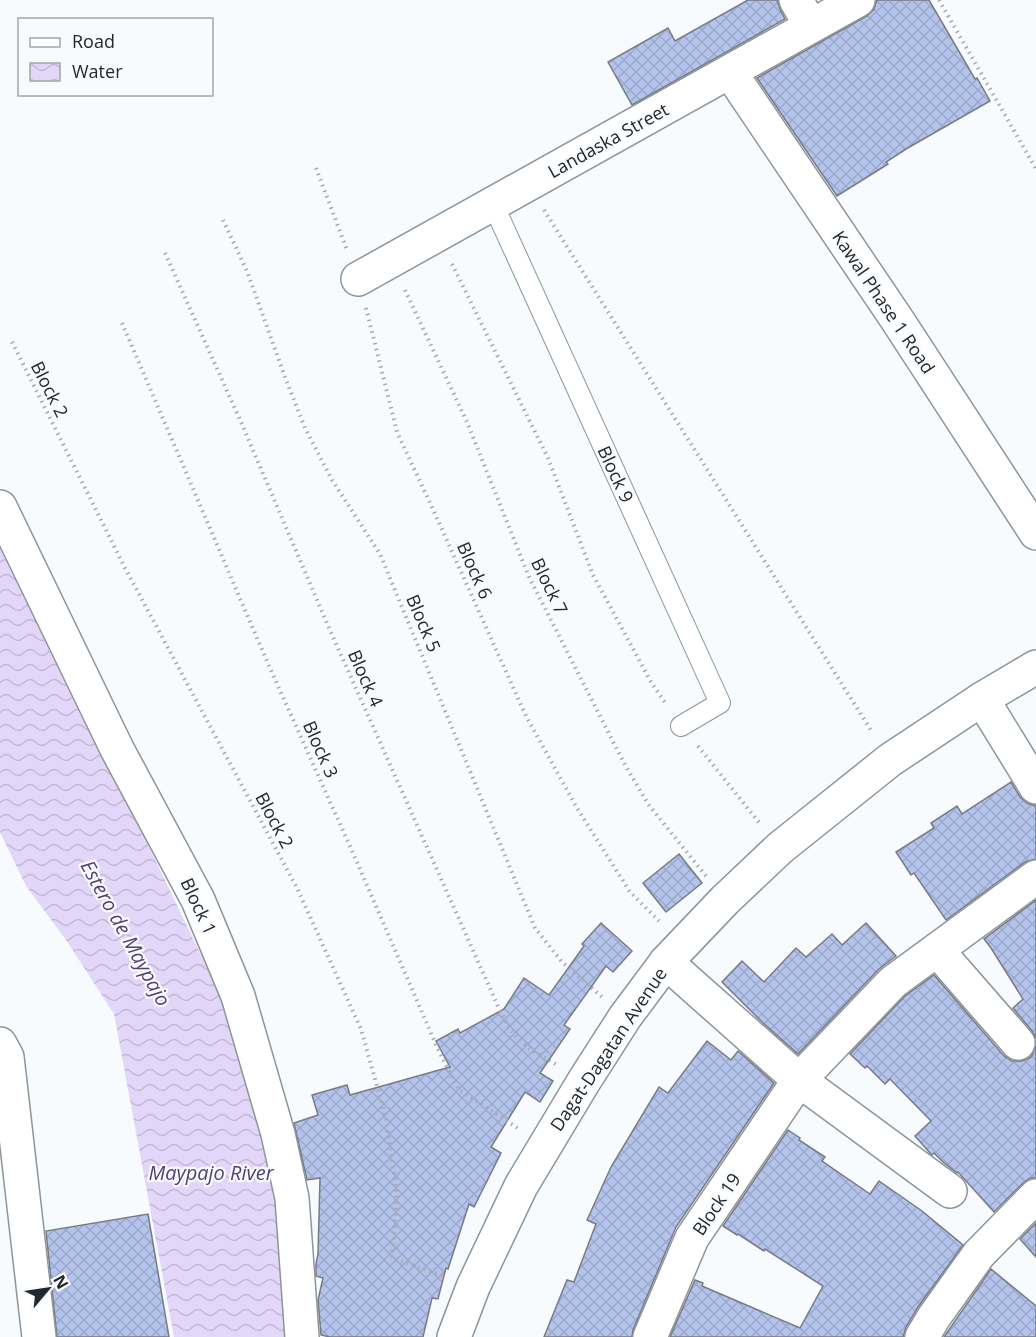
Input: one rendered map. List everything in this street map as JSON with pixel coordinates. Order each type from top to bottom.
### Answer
[{"type":"street","name":"Landaska Street","points":[[358,279],[730,72],[804,13],[858,0]]},
{"type":"street","name":"Kawal Phase 1 Road","points":[[730,72],[898,321],[1036,533]]},
{"type":"street","name":"Block 1","points":[[0,507],[117,749],[198,900],[238,996],[278,1134],[292,1198],[302,1337]]},
{"type":"street","name":"Dagat-Dagatan Avenue","points":[[454,1337],[473,1287],[521,1186],[625,1017],[674,954],[725,900],[780,848],[890,760],[982,699],[1036,667]]},
{"type":"street","points":[[982,699],[1036,787]]},
{"type":"street","name":"Block 19","points":[[650,1337],[692,1238],[800,1080],[893,982],[1036,877]]},
{"type":"street","points":[[937,950],[1018,1042]]},
{"type":"street","points":[[674,954],[800,1080],[950,1191]]},
{"type":"street","points":[[0,1044],[7,1057],[39,1337]]},
{"type":"street","points":[[922,1337],[979,1254],[1036,1196]]},
{"type":"lane","name":"Block 9","points":[[493,204],[720,703],[681,726]]},
{"type":"path","points":[[939,0],[1036,169]]},
{"type":"path","name":"Block 6","points":[[316,168],[358,279],[397,432],[526,716],[577,808],[630,892],[674,954]]},
{"type":"path","points":[[528,184],[890,760]]},
{"type":"path","name":"Block 5","points":[[223,220],[247,271],[305,428],[332,480],[380,554],[536,928],[562,962],[625,1017]]},
{"type":"path","points":[[438,235],[548,458],[593,575],[651,682],[681,726],[780,848]]},
{"type":"path","name":"Block 4","points":[[165,253],[501,1013],[511,1031],[528,1048],[584,1081]]},
{"type":"path","name":"Block 7","points":[[391,261],[467,423],[529,577],[624,763],[648,804],[725,900]]},
{"type":"path","name":"Block 3","points":[[122,323],[269,666],[437,1047],[458,1089],[545,1145]]},
{"type":"path","name":"Block 2","points":[[12,342],[124,566],[297,888],[361,1029],[386,1118],[397,1194],[392,1258],[473,1287]]},
{"type":"water","name":"Maypajo River","points":[[0,537],[237,1030],[275,1157],[298,1337],[174,1337],[114,1014],[66,940],[26,886],[0,832]]},
{"type":"building","points":[[748,0],[777,0],[785,19],[632,105],[608,62],[668,28],[675,41]]},
{"type":"building","points":[[877,0],[929,0],[990,101],[906,149],[886,162],[888,164],[837,196],[757,78],[867,16],[874,9]]},
{"type":"building","points":[[1011,782],[1020,797],[1036,806],[1036,859],[1025,862],[946,920],[914,873],[911,875],[896,852],[934,828],[931,823],[957,806],[962,814]]},
{"type":"building","points":[[679,854],[702,883],[666,912],[643,883]]},
{"type":"building","points":[[1036,900],[1036,1038],[1013,1008],[1023,999],[984,939]]},
{"type":"building","points":[[601,923],[632,951],[613,972],[606,966],[564,1025],[570,1029],[540,1073],[553,1081],[540,1102],[525,1092],[491,1147],[501,1153],[474,1207],[469,1204],[448,1269],[446,1268],[438,1299],[432,1298],[423,1337],[330,1337],[321,1335],[318,1300],[323,1278],[316,1276],[320,1178],[307,1180],[294,1123],[318,1115],[312,1095],[347,1085],[350,1095],[450,1067],[436,1041],[458,1029],[460,1033],[504,1009],[524,978],[549,995],[584,946],[582,944]]},
{"type":"building","points":[[866,923],[896,956],[879,969],[798,1054],[722,982],[742,961],[764,982],[796,948],[806,957],[832,934],[842,945]]},
{"type":"building","points":[[934,975],[1004,1056],[1012,1061],[1022,1061],[1031,1057],[1036,1046],[1036,1178],[1030,1178],[1023,1183],[994,1212],[958,1172],[934,1153],[932,1155],[915,1136],[931,1121],[890,1079],[885,1084],[867,1066],[865,1068],[850,1054],[905,996]]},
{"type":"building","points":[[707,1041],[731,1060],[738,1051],[774,1083],[676,1227],[632,1337],[544,1337],[567,1280],[574,1282],[596,1224],[587,1220],[611,1167],[659,1087],[668,1093]]},
{"type":"building","points":[[788,1130],[825,1157],[822,1161],[870,1194],[879,1181],[922,1211],[963,1245],[918,1307],[903,1337],[670,1337],[695,1280],[703,1283],[702,1286],[800,1328],[823,1286],[765,1249],[764,1251],[723,1226]]},
{"type":"building","points":[[148,1214],[169,1337],[57,1337],[46,1231]]},
{"type":"building","points":[[1036,1223],[1036,1257],[1020,1239]]},
{"type":"building","points":[[991,1269],[1036,1306],[1036,1337],[944,1337]]},
{"type":"water label","name":"Estero de Maypajo","points":[[126,933]]}]
